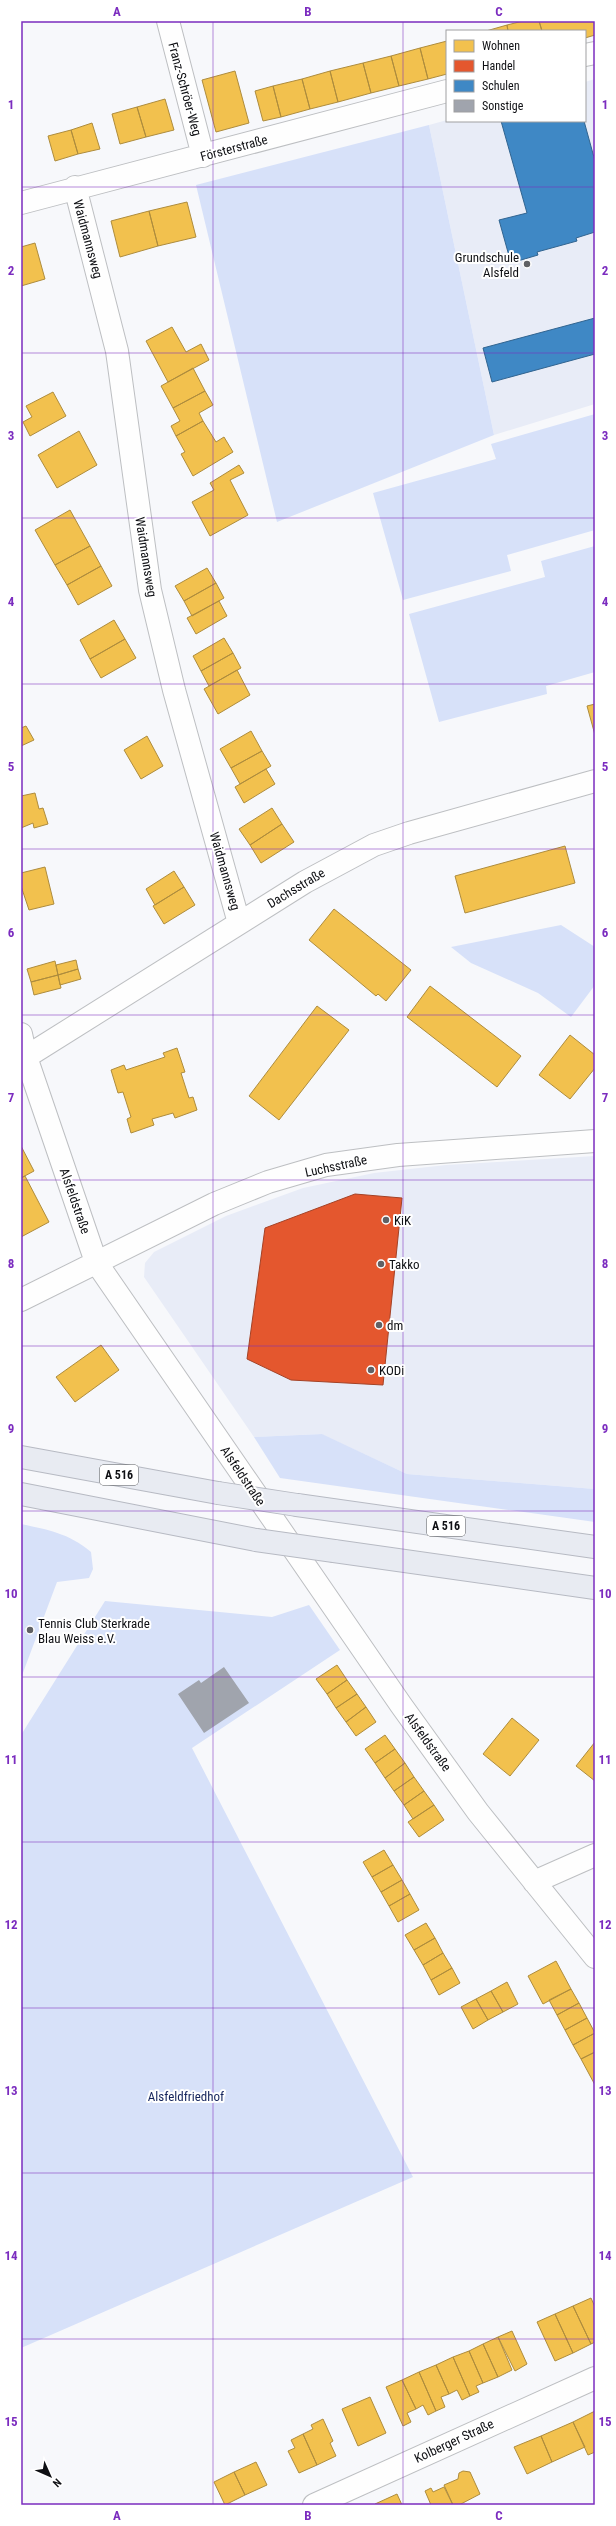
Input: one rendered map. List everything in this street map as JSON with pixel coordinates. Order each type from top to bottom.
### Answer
[{"type":"highway","name":"A 516","points":[[21,1457],[218,1493],[595,1547]]},
{"type":"highway","points":[[21,1494],[256,1540],[595,1588]]},
{"type":"street","name":"Franz-Schröer-Weg","points":[[168,21],[203,156]]},
{"type":"street","name":"Försterstraße","points":[[21,202],[75,187],[203,156],[446,91]]},
{"type":"street","name":"Waidmannsweg","points":[[75,187],[118,351],[150,590],[176,698],[239,923]]},
{"type":"street","name":"Dachsstraße","points":[[26,1057],[322,872],[374,845],[409,833],[595,781]]},
{"type":"street","name":"Alsfeldstraße","points":[[21,1034],[26,1057],[96,1262],[344,1624],[478,1812],[595,1957]]},
{"type":"street","name":"Luchsstraße","points":[[21,1300],[214,1204],[268,1182],[326,1165],[398,1155],[595,1141]]},
{"type":"street","points":[[534,1882],[595,1855]]},
{"type":"street","name":"Kolberger Straße","points":[[314,2505],[595,2378]]},
{"type":"shaded area","name":"Grundschule Alsfeld","points":[[595,79],[595,404],[494,435],[429,125],[446,120],[446,122],[586,122],[586,82]]},
{"type":"shaded area","points":[[595,1156],[595,1489],[407,1474],[321,1434],[254,1437],[144,1277],[145,1263],[154,1252],[226,1216],[303,1188],[374,1173],[446,1165]]},
{"type":"green space","points":[[429,125],[494,435],[277,522],[196,185]]},
{"type":"green space","points":[[595,414],[595,530],[507,555],[511,571],[403,600],[373,493],[496,459],[491,444]]},
{"type":"green space","points":[[595,546],[595,672],[546,686],[547,694],[439,722],[409,614],[545,577],[541,561]]},
{"type":"green space","points":[[561,925],[595,947],[595,985],[571,1017],[538,993],[471,963],[451,947]]},
{"type":"green space","points":[[322,1434],[407,1474],[595,1489],[595,1522],[280,1478],[254,1437]]},
{"type":"green space","name":"Tennis Club Sterkrade Blau Weiss e.V.","points":[[21,1524],[58,1533],[74,1540],[91,1552],[93,1569],[89,1578],[57,1582],[21,1678]]},
{"type":"green space","name":"Alsfeldfriedhof","points":[[105,1601],[272,1617],[309,1605],[340,1650],[192,1748],[413,2177],[21,2348],[21,1735]]},
{"type":"building: Wohnen","points":[[523,21],[539,21],[542,30],[508,30],[507,25]]},
{"type":"building: Wohnen","points":[[539,21],[595,21],[595,35],[586,38],[586,30],[542,30]]},
{"type":"building: Wohnen","points":[[507,25],[508,30],[490,30]]},
{"type":"building: Wohnen","points":[[446,41],[446,74],[428,79],[420,48]]},
{"type":"building: Wohnen","points":[[420,48],[428,79],[399,86],[391,56]]},
{"type":"building: Wohnen","points":[[391,56],[399,86],[371,93],[363,63]]},
{"type":"building: Wohnen","points":[[363,63],[371,93],[338,102],[330,71]]},
{"type":"building: Wohnen","points":[[235,71],[249,123],[216,132],[202,80]]},
{"type":"building: Wohnen","points":[[330,71],[338,102],[310,109],[302,79]]},
{"type":"building: Wohnen","points":[[302,79],[310,109],[281,117],[273,86]]},
{"type":"building: Wohnen","points":[[273,86],[281,117],[263,121],[255,91]]},
{"type":"building: Wohnen","points":[[165,99],[174,130],[146,137],[137,107]]},
{"type":"building: Wohnen","points":[[137,107],[146,137],[120,144],[112,114]]},
{"type":"building: Wohnen","points":[[92,123],[100,149],[78,154],[71,130]]},
{"type":"building: Wohnen","points":[[71,130],[78,154],[55,161],[48,136]]},
{"type":"building: Wohnen","points":[[187,202],[196,237],[158,246],[149,211]]},
{"type":"building: Wohnen","points":[[149,211],[158,246],[120,257],[111,221]]},
{"type":"building: Wohnen","points":[[35,243],[45,279],[21,286],[21,247]]},
{"type":"building: Wohnen","points":[[172,327],[186,352],[201,344],[209,360],[168,382],[146,341]]},
{"type":"building: Wohnen","points":[[193,368],[205,391],[173,408],[161,386]]},
{"type":"building: Wohnen","points":[[205,391],[213,405],[199,413],[203,421],[176,436],[171,426],[180,421],[173,408]]},
{"type":"building: Wohnen","points":[[53,392],[66,416],[30,436],[23,422],[32,417],[26,406]]},
{"type":"building: Wohnen","points":[[203,421],[216,442],[224,437],[233,452],[193,476],[181,454],[185,452],[176,436]]},
{"type":"building: Wohnen","points":[[79,431],[97,465],[57,488],[38,455]]},
{"type":"building: Wohnen","points":[[239,465],[244,473],[230,480],[248,515],[210,536],[192,502],[214,490],[210,483]]},
{"type":"building: Wohnen","points":[[70,510],[90,546],[55,565],[35,530]]},
{"type":"building: Wohnen","points":[[90,546],[101,566],[67,585],[55,565]]},
{"type":"building: Wohnen","points":[[101,566],[112,586],[78,605],[67,585]]},
{"type":"building: Wohnen","points":[[207,568],[216,583],[184,601],[175,586]]},
{"type":"building: Wohnen","points":[[216,583],[224,598],[192,616],[184,601]]},
{"type":"building: Wohnen","points":[[219,601],[227,616],[196,634],[187,618]]},
{"type":"building: Wohnen","points":[[114,620],[125,639],[90,659],[80,640]]},
{"type":"building: Wohnen","points":[[224,638],[233,653],[201,671],[193,656]]},
{"type":"building: Wohnen","points":[[125,639],[136,658],[101,678],[90,659]]},
{"type":"building: Wohnen","points":[[233,653],[241,668],[209,686],[201,671]]},
{"type":"building: Wohnen","points":[[237,670],[250,695],[218,714],[204,689]]},
{"type":"building: Wohnen","points":[[595,704],[595,735],[587,706]]},
{"type":"building: Wohnen","points":[[26,726],[34,740],[21,746],[21,728]]},
{"type":"building: Wohnen","points":[[251,731],[262,751],[231,768],[220,749]]},
{"type":"building: Wohnen","points":[[147,736],[163,766],[141,779],[124,750]]},
{"type":"building: Wohnen","points":[[262,751],[271,766],[240,784],[231,768]]},
{"type":"building: Wohnen","points":[[266,769],[275,784],[244,803],[235,787]]},
{"type":"building: Wohnen","points":[[35,793],[39,809],[43,808],[48,824],[34,828],[33,823],[21,828],[21,796]]},
{"type":"building: Wohnen","points":[[272,808],[282,824],[250,845],[239,829]]},
{"type":"building: Wohnen","points":[[282,824],[294,842],[261,863],[250,845]]},
{"type":"building: Wohnen","points":[[565,846],[575,883],[465,913],[455,876]]},
{"type":"building: Wohnen","points":[[45,867],[54,904],[29,910],[21,886],[21,873]]},
{"type":"building: Wohnen","points":[[174,871],[184,887],[155,905],[146,889]]},
{"type":"building: Wohnen","points":[[184,887],[195,905],[164,924],[153,906]]},
{"type":"building: Wohnen","points":[[334,909],[411,970],[386,1001],[378,994],[376,996],[309,940]]},
{"type":"building: Wohnen","points":[[76,960],[78,969],[58,975],[56,965]]},
{"type":"building: Wohnen","points":[[55,961],[58,975],[31,982],[27,969]]},
{"type":"building: Wohnen","points":[[78,969],[81,979],[60,985],[58,975]]},
{"type":"building: Wohnen","points":[[58,975],[61,988],[34,995],[31,982]]},
{"type":"building: Wohnen","points":[[430,986],[521,1056],[497,1087],[407,1017]]},
{"type":"building: Wohnen","points":[[317,1006],[349,1030],[279,1120],[249,1096]]},
{"type":"building: Wohnen","points":[[570,1035],[595,1055],[595,1068],[570,1099],[539,1075]]},
{"type":"building: Wohnen","points":[[177,1048],[185,1072],[181,1073],[189,1098],[193,1097],[197,1110],[175,1118],[173,1113],[152,1119],[154,1125],[131,1133],[127,1119],[131,1117],[123,1092],[118,1093],[111,1070],[124,1065],[126,1070],[165,1057],[163,1053]]},
{"type":"building: Wohnen","points":[[21,1146],[34,1171],[21,1178]]},
{"type":"building: Wohnen","points":[[25,1176],[49,1222],[21,1237],[21,1178]]},
{"type":"building: Wohnen","points":[[101,1345],[119,1370],[75,1402],[56,1377]]},
{"type":"building: Wohnen","points":[[337,1665],[347,1680],[327,1694],[316,1679]]},
{"type":"building: Wohnen","points":[[347,1680],[357,1694],[336,1708],[327,1694]]},
{"type":"building: Wohnen","points":[[357,1694],[366,1707],[346,1722],[336,1708]]},
{"type":"building: Wohnen","points":[[366,1707],[376,1722],[356,1736],[346,1722]]},
{"type":"building: Wohnen","points":[[512,1718],[539,1740],[510,1776],[483,1754]]},
{"type":"building: Wohnen","points":[[385,1735],[395,1749],[375,1763],[365,1749]]},
{"type":"building: Wohnen","points":[[595,1742],[595,1781],[576,1766]]},
{"type":"building: Wohnen","points":[[395,1749],[405,1763],[385,1778],[375,1763]]},
{"type":"building: Wohnen","points":[[405,1763],[414,1777],[394,1791],[385,1778]]},
{"type":"building: Wohnen","points":[[414,1777],[424,1791],[404,1805],[394,1791]]},
{"type":"building: Wohnen","points":[[424,1791],[434,1805],[413,1819],[404,1805]]},
{"type":"building: Wohnen","points":[[434,1805],[444,1820],[419,1837],[408,1822]]},
{"type":"building: Wohnen","points":[[384,1850],[393,1865],[372,1877],[363,1862]]},
{"type":"building: Wohnen","points":[[393,1865],[402,1880],[381,1892],[372,1877]]},
{"type":"building: Wohnen","points":[[402,1880],[410,1894],[389,1906],[381,1892]]},
{"type":"building: Wohnen","points":[[410,1894],[419,1910],[398,1922],[389,1906]]},
{"type":"building: Wohnen","points":[[426,1923],[435,1938],[414,1950],[405,1935]]},
{"type":"building: Wohnen","points":[[435,1938],[443,1953],[423,1965],[414,1950]]},
{"type":"building: Wohnen","points":[[443,1953],[452,1968],[431,1980],[423,1965]]},
{"type":"building: Wohnen","points":[[556,1961],[571,1989],[543,2004],[528,1976]]},
{"type":"building: Wohnen","points":[[452,1968],[460,1983],[439,1995],[431,1980]]},
{"type":"building: Wohnen","points":[[507,1982],[518,2004],[503,2012],[491,1991]]},
{"type":"building: Wohnen","points":[[571,1989],[579,2003],[557,2015],[549,2000]]},
{"type":"building: Wohnen","points":[[491,1991],[503,2012],[488,2020],[476,1999]]},
{"type":"building: Wohnen","points":[[476,1999],[488,2020],[473,2029],[461,2007]]},
{"type":"building: Wohnen","points":[[579,2003],[587,2018],[565,2030],[557,2015]]},
{"type":"building: Wohnen","points":[[587,2018],[595,2033],[573,2045],[565,2030]]},
{"type":"building: Wohnen","points":[[595,2033],[595,2052],[581,2059],[573,2045]]},
{"type":"building: Wohnen","points":[[595,2052],[595,2085],[581,2059]]},
{"type":"building: Wohnen","points":[[591,2298],[595,2307],[595,2342],[591,2344],[573,2306]]},
{"type":"building: Wohnen","points":[[573,2306],[591,2344],[573,2353],[555,2314]]},
{"type":"building: Wohnen","points":[[555,2314],[573,2353],[555,2361],[537,2322]]},
{"type":"building: Wohnen","points":[[512,2331],[527,2364],[515,2371],[498,2337]]},
{"type":"building: Wohnen","points":[[498,2337],[512,2370],[498,2377],[483,2344]]},
{"type":"building: Wohnen","points":[[483,2344],[498,2377],[483,2383],[469,2351]]},
{"type":"building: Wohnen","points":[[469,2351],[483,2383],[476,2386],[479,2392],[470,2396],[453,2357]]},
{"type":"building: Wohnen","points":[[453,2357],[470,2396],[462,2400],[457,2390],[449,2394],[436,2365]]},
{"type":"building: Wohnen","points":[[436,2365],[449,2394],[441,2397],[445,2407],[436,2411],[419,2372]]},
{"type":"building: Wohnen","points":[[419,2372],[436,2411],[428,2415],[423,2405],[416,2409],[402,2380]]},
{"type":"building: Wohnen","points":[[402,2380],[416,2409],[407,2413],[411,2422],[403,2426],[386,2387]]},
{"type":"building: Wohnen","points":[[370,2397],[386,2433],[358,2446],[342,2409]]},
{"type":"building: Wohnen","points":[[595,2411],[595,2452],[588,2455],[573,2422]]},
{"type":"building: Wohnen","points":[[323,2419],[333,2441],[330,2443],[336,2456],[317,2465],[303,2434],[313,2429],[311,2425]]},
{"type":"building: Wohnen","points":[[573,2422],[585,2447],[552,2462],[541,2436]]},
{"type":"building: Wohnen","points":[[303,2434],[317,2465],[299,2473],[288,2451],[295,2448],[291,2440]]},
{"type":"building: Wohnen","points":[[541,2436],[552,2462],[527,2474],[514,2447]]},
{"type":"building: Wohnen","points":[[256,2462],[267,2485],[245,2495],[234,2472]]},
{"type":"building: Wohnen","points":[[463,2471],[470,2472],[480,2494],[459,2505],[453,2505],[444,2485],[458,2479],[459,2473]]},
{"type":"building: Wohnen","points":[[234,2472],[245,2495],[225,2505],[214,2482]]},
{"type":"building: Wohnen","points":[[444,2487],[453,2505],[431,2505],[425,2491],[431,2488],[433,2492]]},
{"type":"building: Wohnen","points":[[397,2494],[402,2505],[375,2504]]},
{"type":"building: Handel","points":[[355,1194],[402,1198],[383,1385],[291,1380],[247,1359],[265,1228]]},
{"type":"building: Schulen","points":[[501,122],[584,122],[595,161],[595,232],[576,238],[577,241],[537,252],[538,255],[511,263],[499,220],[527,213]]},
{"type":"building: Schulen","points":[[595,318],[595,354],[492,382],[483,348]]},
{"type":"building: Sonstige","points":[[224,1667],[249,1703],[204,1733],[178,1694],[199,1680],[201,1683]]},
{"type":"place","name":"Grundschule Alsfeld","points":[[527,264]]},
{"type":"place","name":"KiK","points":[[386,1220]]},
{"type":"place","name":"Takko","points":[[381,1264]]},
{"type":"place","name":"dm","points":[[379,1325]]},
{"type":"place","name":"KODi","points":[[371,1370]]},
{"type":"place","name":"Tennis Club Sterkrade Blau Weiss e.V.","points":[[30,1630]]}]
